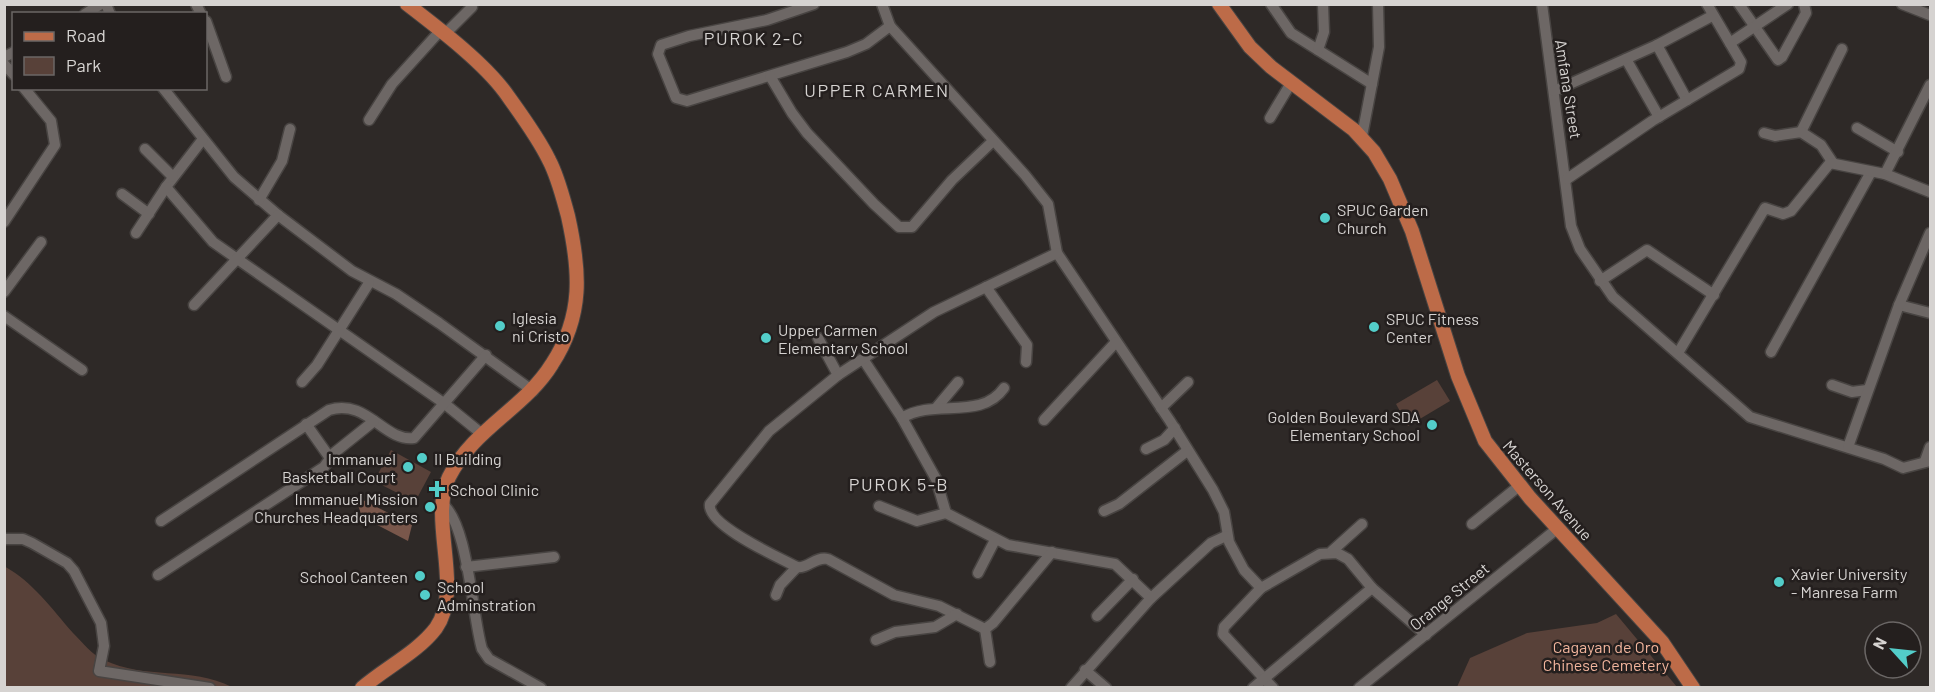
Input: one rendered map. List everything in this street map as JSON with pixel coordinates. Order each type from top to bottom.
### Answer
[{"type":"main road","name":"Masterson Avenue","points":[[1219,4],[1250,47],[1291,83],[1362,136],[1384,167],[1412,231],[1471,411],[1485,441],[1519,486],[1662,642],[1693,687]]},
{"type":"main road","points":[[362,687],[425,639],[435,628],[442,615],[446,565],[441,503],[449,478],[457,463],[482,434],[533,390],[563,344],[575,306],[577,252],[565,203],[550,161],[505,92],[414,6]]},
{"type":"street","points":[[88,12],[101,4]]},
{"type":"street","points":[[814,4],[767,20],[664,43],[658,51],[676,98],[680,101],[857,49],[890,26]]},
{"type":"street","points":[[882,4],[890,26],[1047,204],[1057,253],[1175,428],[1219,502],[1227,524],[1226,536],[1244,570],[1261,588]]},
{"type":"street","points":[[1271,4],[1291,33],[1372,84]]},
{"type":"street","points":[[1318,50],[1324,32],[1323,4]]},
{"type":"street","points":[[1362,136],[1379,47],[1378,4]]},
{"type":"street","name":"Amfana Street","points":[[1542,4],[1547,58],[1554,91],[1571,226],[1576,241],[1600,281],[1629,312],[1750,417],[1848,447],[1903,468],[1928,461]]},
{"type":"street","points":[[1566,179],[1659,117],[1739,69],[1741,62],[1707,4]]},
{"type":"street","points":[[1739,4],[1776,58],[1779,59],[1806,13],[1804,4]]},
{"type":"street","points":[[1730,43],[1788,4]]},
{"type":"street","points":[[1902,4],[1930,15]]},
{"type":"street","points":[[369,120],[392,84],[472,6]]},
{"type":"street","points":[[1554,91],[1657,45],[1712,16]]},
{"type":"street","points":[[207,26],[226,77]]},
{"type":"street","points":[[1657,45],[1687,100]]},
{"type":"street","points":[[1802,132],[1842,49]]},
{"type":"street","points":[[1626,59],[1659,117]]},
{"type":"street","points":[[770,76],[782,99],[807,133],[874,204],[899,226],[912,227],[952,180],[993,141]]},
{"type":"street","points":[[1270,118],[1291,83]]},
{"type":"street","points":[[1886,174],[1930,85]]},
{"type":"street","points":[[4,222],[55,145],[51,121],[26,90]]},
{"type":"street","points":[[165,90],[234,177],[259,200],[369,283],[396,294],[533,390]]},
{"type":"street","points":[[1857,128],[1898,152]]},
{"type":"street","points":[[259,200],[282,161],[290,129]]},
{"type":"street","points":[[1764,133],[1775,136],[1802,132],[1821,145],[1833,163]]},
{"type":"street","points":[[136,233],[173,177],[203,140]]},
{"type":"street","points":[[144,150],[173,177]]},
{"type":"street","points":[[1678,353],[1765,208],[1783,214],[1791,211],[1822,170],[1833,163],[1886,174],[1930,192]]},
{"type":"street","points":[[1771,352],[1871,171]]},
{"type":"street","points":[[166,187],[203,231],[238,261],[445,404],[482,434]]},
{"type":"street","points":[[122,194],[149,214]]},
{"type":"street","points":[[194,305],[238,261],[278,215]]},
{"type":"street","points":[[1848,447],[1899,305],[1930,232]]},
{"type":"street","points":[[4,292],[42,242]]},
{"type":"street","points":[[1600,281],[1647,250],[1714,295]]},
{"type":"street","points":[[985,628],[933,604],[894,595],[828,559],[816,560],[804,567],[797,567],[729,529],[711,514],[710,504],[769,432],[838,375],[934,312],[1057,253]]},
{"type":"street","points":[[302,382],[317,365],[369,283]]},
{"type":"street","points":[[986,286],[1027,345],[1026,362]]},
{"type":"street","points":[[1899,305],[1930,314]]},
{"type":"street","points":[[4,316],[82,370]]},
{"type":"street","points":[[818,338],[838,375]]},
{"type":"street","points":[[1044,420],[1116,342]]},
{"type":"street","points":[[161,521],[329,410],[343,406],[357,410],[403,437],[414,438],[486,356]]},
{"type":"street","points":[[863,359],[902,418],[936,479],[946,513]]},
{"type":"street","points":[[937,407],[958,382]]},
{"type":"street","points":[[1161,408],[1188,382]]},
{"type":"street","points":[[1832,384],[1852,392],[1867,390]]},
{"type":"street","points":[[902,418],[913,411],[937,407],[981,406],[998,398],[1004,388]]},
{"type":"street","points":[[158,576],[319,470],[374,421]]},
{"type":"street","points":[[306,424],[330,458]]},
{"type":"street","points":[[1146,449],[1164,440],[1175,428]]},
{"type":"street","points":[[1928,461],[1930,447]]},
{"type":"street","points":[[1104,511],[1119,504],[1187,451]]},
{"type":"street","points":[[1472,524],[1519,486]]},
{"type":"street","points":[[441,503],[452,514],[462,543],[482,649],[489,659],[541,687]]},
{"type":"street","points":[[879,506],[917,521],[946,513],[995,540],[1019,548],[1115,564],[1151,598]]},
{"type":"street","points":[[1273,687],[1228,640],[1223,630],[1261,588],[1320,554],[1332,551],[1362,524]]},
{"type":"street","name":"Orange Street","points":[[1359,687],[1558,528]]},
{"type":"street","points":[[1071,687],[1151,598],[1212,543],[1226,536]]},
{"type":"street","points":[[4,539],[23,539],[32,543],[67,563],[74,571],[80,587],[101,623],[104,646],[99,671],[210,687]]},
{"type":"street","points":[[978,573],[995,540]]},
{"type":"street","points":[[1332,551],[1348,560],[1372,588],[1426,635]]},
{"type":"street","points":[[985,628],[993,623],[1052,552]]},
{"type":"street","points":[[466,567],[554,557]]},
{"type":"street","points":[[776,595],[784,580],[797,567]]},
{"type":"street","points":[[1097,616],[1133,579]]},
{"type":"street","points":[[1253,687],[1372,588]]},
{"type":"street","points":[[876,640],[895,632],[935,627],[957,614]]},
{"type":"street","points":[[985,628],[990,662]]},
{"type":"street","points":[[1085,670],[1106,687]]},
{"type":"green space","points":[[1437,380],[1450,401],[1408,426],[1396,404]]},
{"type":"green space","points":[[391,450],[431,472],[415,502],[374,481]]},
{"type":"green space","points":[[4,566],[33,588],[73,633],[95,655],[104,660],[136,670],[200,677],[232,687],[5,687]]},
{"type":"green space","name":"Cagayan de Oro Chinese Cemetery","points":[[1616,614],[1677,687],[1457,687],[1470,658],[1527,633],[1597,623]]},
{"type":"shaded area","points":[[361,499],[412,525],[408,541],[362,517],[358,505]]},
{"type":"place","name":"SPUC Garden Church","points":[[1325,218]]},
{"type":"place","name":"Iglesia ni Cristo","points":[[500,326]]},
{"type":"place","name":"SPUC Fitness Center","points":[[1374,327]]},
{"type":"place","name":"Upper Carmen Elementary School","points":[[766,338]]},
{"type":"place","name":"Golden Boulevard SDA Elementary School","points":[[1432,425]]},
{"type":"place","name":"II Building","points":[[422,458]]},
{"type":"place","name":"Immanuel Basketball Court","points":[[408,467]]},
{"type":"place","name":"School Clinic","points":[[437,489]]},
{"type":"place","name":"Immanuel Mission Churches Headquarters","points":[[430,507]]},
{"type":"place","name":"School Canteen","points":[[420,576]]},
{"type":"place","name":"Xavier University - Manresa Farm","points":[[1779,582]]},
{"type":"place","name":"School Adminstration","points":[[425,595]]},
{"type":"district","name":"PUROK 2-C","points":[[754,38]]},
{"type":"district","name":"UPPER CARMEN","points":[[877,90]]},
{"type":"district","name":"PUROK 5-B","points":[[899,484]]}]
